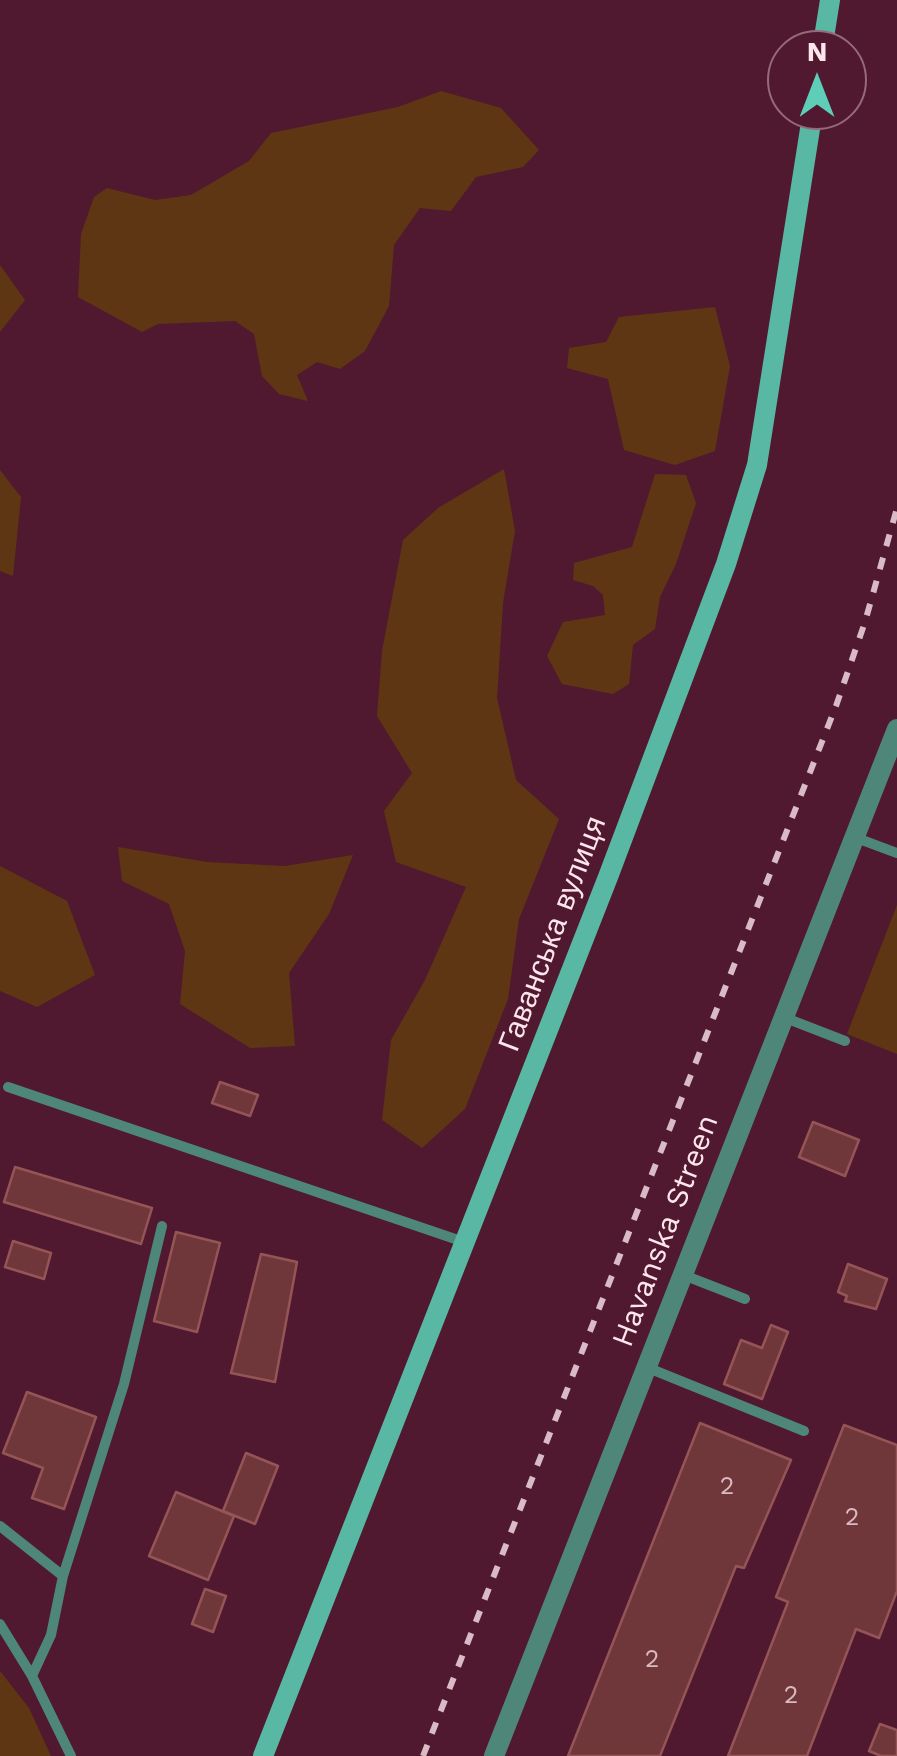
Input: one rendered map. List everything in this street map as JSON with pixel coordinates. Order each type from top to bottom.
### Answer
[{"type":"main road","points":[[825,30],[830,0]]},
{"type":"main road","name":"Гаванська вулиця","points":[[263,1756],[615,859],[726,564],[752,482],[810,130]]},
{"type":"street","name":"Havanska Streen","points":[[494,1756],[897,729]]},
{"type":"lane","points":[[854,837],[897,853]]},
{"type":"lane","points":[[782,1017],[845,1041]]},
{"type":"lane","points":[[8,1087],[466,1242]]},
{"type":"lane","points":[[32,1676],[51,1635],[62,1576],[124,1384],[162,1226]]},
{"type":"lane","points":[[681,1274],[745,1298]]},
{"type":"lane","points":[[645,1367],[804,1431]]},
{"type":"lane","points":[[0,1526],[62,1576]]},
{"type":"lane","points":[[0,1624],[32,1676],[71,1756]]},
{"type":"shaded area","points":[[441,91],[501,108],[539,150],[523,167],[476,177],[451,211],[420,208],[394,245],[389,306],[365,351],[340,369],[317,362],[297,375],[308,401],[279,394],[262,376],[254,334],[235,321],[158,324],[142,332],[78,297],[81,234],[94,197],[107,188],[155,200],[191,195],[249,161],[271,133],[398,107]]},
{"type":"shaded area","points":[[0,265],[25,300],[0,332]]},
{"type":"shaded area","points":[[715,307],[730,366],[715,451],[675,465],[624,450],[608,379],[567,368],[569,348],[606,342],[619,317]]},
{"type":"shaded area","points":[[504,469],[515,531],[503,603],[497,698],[516,780],[559,819],[519,919],[508,999],[465,1109],[422,1148],[382,1120],[391,1040],[425,980],[466,887],[396,862],[384,811],[412,773],[377,716],[382,651],[403,540],[438,508]]},
{"type":"shaded area","points":[[0,470],[21,497],[13,576],[0,571]]},
{"type":"shaded area","points":[[655,474],[686,475],[696,503],[676,564],[660,597],[655,629],[633,645],[629,684],[613,694],[562,684],[547,656],[563,622],[605,615],[603,595],[593,586],[573,580],[574,563],[632,547]]},
{"type":"shaded area","points":[[118,847],[207,862],[285,866],[353,855],[329,914],[289,973],[295,1046],[250,1048],[180,1004],[185,951],[169,904],[122,881]]},
{"type":"shaded area","points":[[0,866],[67,901],[95,975],[37,1007],[0,991]]},
{"type":"shaded area","points":[[897,905],[897,1054],[847,1034]]},
{"type":"shaded area","points":[[0,1671],[29,1708],[51,1756],[0,1756]]},
{"type":"building","points":[[220,1082],[258,1095],[250,1116],[212,1103]]},
{"type":"building","points":[[813,1122],[859,1140],[845,1176],[799,1157]]},
{"type":"building","points":[[15,1167],[152,1208],[141,1244],[4,1202]]},
{"type":"building","points":[[176,1232],[220,1243],[197,1332],[154,1321]]},
{"type":"building","points":[[13,1241],[51,1253],[44,1279],[5,1267]]},
{"type":"building","points":[[261,1254],[297,1262],[275,1382],[231,1373]]},
{"type":"building","points":[[848,1264],[887,1279],[876,1309],[845,1301],[847,1296],[838,1292]]},
{"type":"building","points":[[771,1325],[788,1332],[762,1399],[724,1384],[741,1340],[762,1348]]},
{"type":"building","points":[[27,1392],[96,1417],[64,1509],[32,1498],[43,1468],[3,1453]]},
{"type":"building","points":[[700,1423],[791,1460],[744,1568],[736,1566],[660,1756],[568,1756]]},
{"type":"building","points":[[844,1425],[897,1445],[897,1591],[879,1638],[856,1629],[807,1756],[728,1756],[788,1602],[776,1597]]},
{"type":"building","points":[[246,1453],[278,1466],[255,1524],[223,1511]]},
{"type":"building","points":[[176,1492],[234,1516],[208,1580],[149,1556]]},
{"type":"building","points":[[205,1589],[226,1596],[213,1632],[192,1624]]},
{"type":"building","points":[[880,1724],[897,1730],[897,1756],[869,1751]]},
{"type":"railway","points":[[423,1756],[836,706],[897,508]]}]
